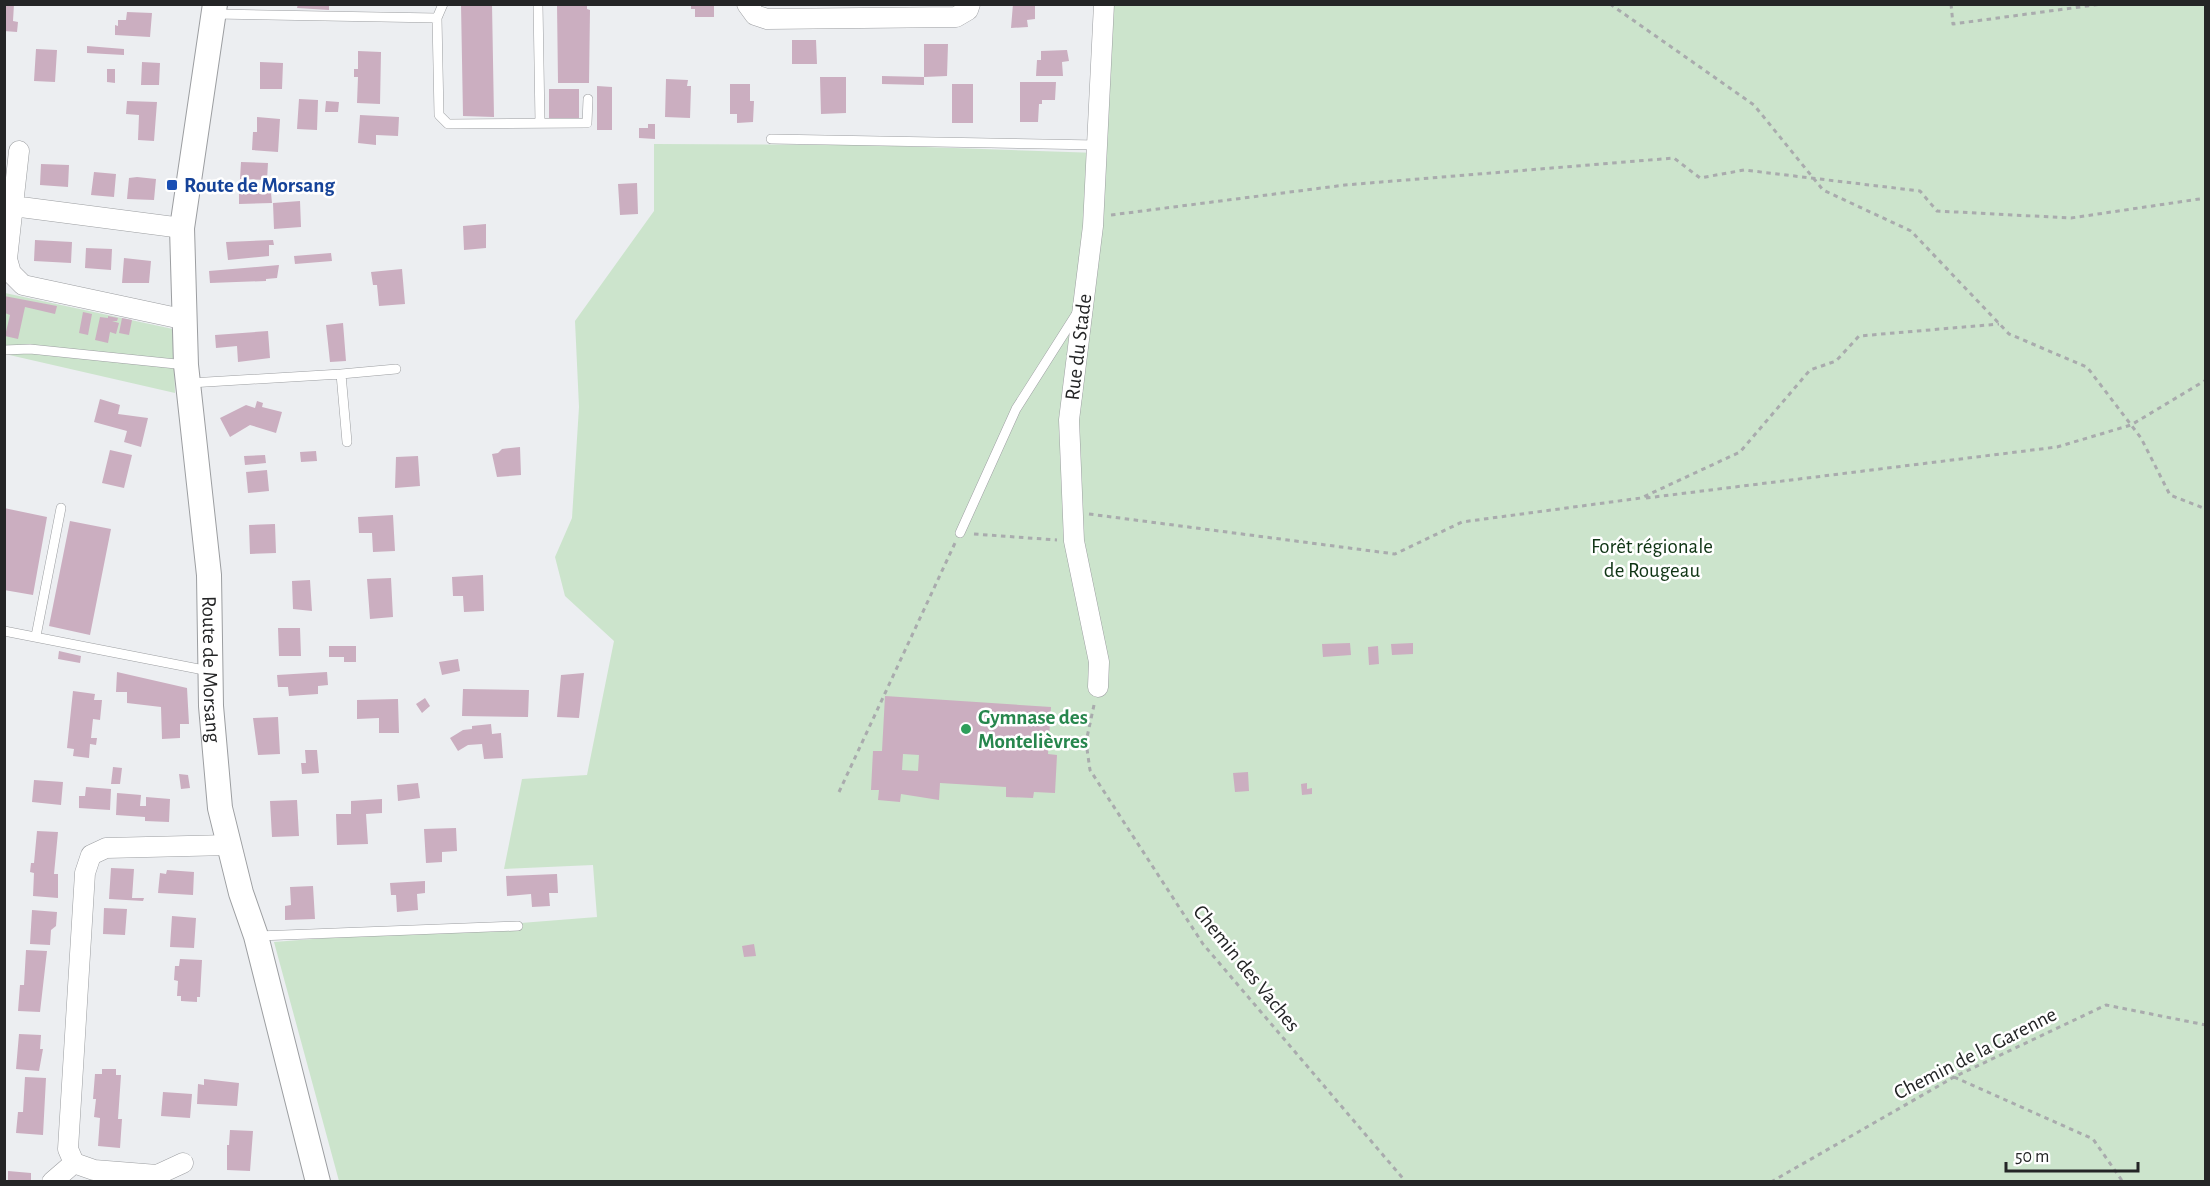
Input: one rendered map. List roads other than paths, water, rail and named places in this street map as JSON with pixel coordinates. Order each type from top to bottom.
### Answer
[{"type":"street","points":[[747,4],[755,15],[767,19],[956,17],[968,10],[970,4]]},
{"type":"street","name":"Rue du Stade","points":[[1098,687],[1100,662],[1074,541],[1069,420],[1094,218],[1104,4]]},
{"type":"street","name":"Route de Morsang","points":[[214,9],[182,228],[182,320],[207,543],[209,671],[220,808],[256,936],[318,1182]]},
{"type":"street","points":[[19,151],[7,259],[11,273],[18,282],[182,320]]},
{"type":"street","points":[[13,206],[182,228]]},
{"type":"street","points":[[183,1162],[157,1174],[94,1170],[74,1163],[68,1149],[85,873],[91,855],[106,848],[229,845]]},
{"type":"street","points":[[52,1182],[74,1163]]},
{"type":"lane","points":[[443,4],[437,18],[439,115],[448,124],[587,123],[588,99]]},
{"type":"lane","points":[[538,4],[540,123]]},
{"type":"lane","points":[[214,9],[437,18]]},
{"type":"lane","points":[[771,139],[868,138],[1099,145]]},
{"type":"lane","points":[[960,533],[1016,409],[1082,306]]},
{"type":"lane","points":[[4,350],[30,350],[187,374],[340,374],[396,369]]},
{"type":"lane","points":[[340,374],[347,442]]},
{"type":"lane","points":[[36,636],[61,508]]},
{"type":"lane","points":[[4,631],[209,671]]},
{"type":"lane","points":[[256,936],[518,926]]},
{"type":"place","name":"Route de Morsang","points":[[172,185]]},
{"type":"place","name":"Gymnase des Montelièvres","points":[[966,729]]},
{"type":"park label","name":"Forêt régionale de Rougeau","points":[[1652,558]]}]
